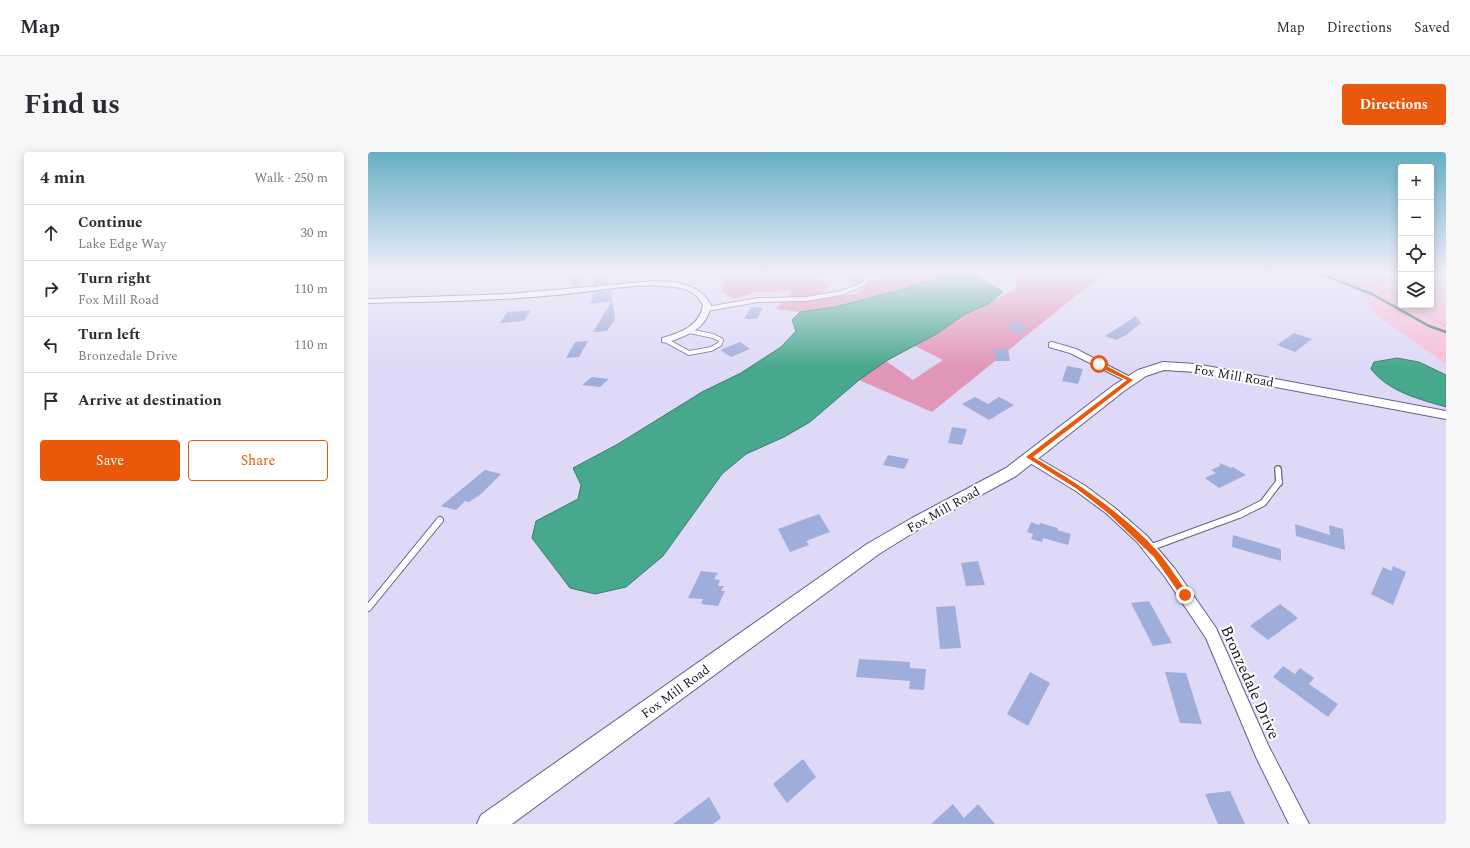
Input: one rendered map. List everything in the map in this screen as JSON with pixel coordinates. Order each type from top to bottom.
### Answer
[{"type":"main road","name":"Fox Mill Road","points":[[490,824],[873,549],[918,522],[1011,472],[1142,373],[1158,367],[1188,367],[1265,380],[1446,415]]},
{"type":"street","points":[[665,340],[689,331],[700,322],[707,309],[706,304]]},
{"type":"street","points":[[1052,345],[1072,351],[1131,380]]},
{"type":"street","name":"Bronzedale Drive","points":[[1029,457],[1095,499],[1149,548],[1170,573],[1211,633],[1229,670],[1262,752],[1299,824]]},
{"type":"lane","points":[[707,309],[733,304]]},
{"type":"lane","points":[[665,340],[689,353],[711,349],[720,344],[721,340],[713,336],[689,331]]},
{"type":"lane","points":[[1149,548],[1239,515],[1263,503],[1266,497],[1279,484],[1278,469]]},
{"type":"lane","points":[[368,608],[440,520]]},
{"type":"path","points":[[1415,308],[1446,326]]},
{"type":"shaded area","points":[[780,304],[845,304],[800,312],[776,309]]},
{"type":"shaded area","points":[[845,304],[987,304],[965,314],[938,333],[886,361],[859,380],[810,422],[784,437],[746,454],[722,474],[663,556],[626,587],[595,594],[570,588],[532,538],[536,521],[578,499],[581,485],[573,468],[618,444],[702,392],[741,373],[781,347],[796,331],[792,320],[800,312]]},
{"type":"shaded area","points":[[985,304],[1065,304],[932,412],[859,380],[886,361],[913,380],[943,360],[913,345],[938,333],[965,314]]},
{"type":"shaded area","points":[[1369,304],[1398,304],[1398,308],[1434,308],[1434,304],[1446,304],[1446,364],[1375,314]]},
{"type":"shaded area","points":[[1397,358],[1419,362],[1446,375],[1446,407],[1405,394],[1387,384],[1371,369],[1374,362]]},
{"type":"building","points":[[610,304],[613,304],[615,319],[607,331],[593,332]]},
{"type":"building","points":[[751,307],[763,308],[757,319],[744,319]]},
{"type":"building","points":[[531,310],[524,321],[500,323],[507,312]]},
{"type":"building","points":[[1136,316],[1141,323],[1126,335],[1116,340],[1105,336]]},
{"type":"building","points":[[1017,322],[1029,330],[1016,333],[1005,325]]},
{"type":"building","points":[[1294,333],[1312,339],[1295,352],[1277,345]]},
{"type":"building","points":[[588,341],[579,357],[566,358],[575,342]]},
{"type":"building","points":[[740,342],[750,349],[731,357],[720,350]]},
{"type":"building","points":[[994,349],[1008,349],[1010,361],[995,361]]},
{"type":"building","points":[[1067,366],[1083,369],[1078,384],[1062,381]]},
{"type":"building","points":[[592,377],[609,379],[600,387],[582,385]]},
{"type":"building","points":[[975,397],[988,404],[999,397],[1014,405],[989,420],[962,404]]},
{"type":"building","points":[[952,427],[967,429],[962,445],[948,443]]},
{"type":"building","points":[[888,455],[909,459],[904,469],[883,465]]},
{"type":"building","points":[[1220,463],[1231,468],[1233,467],[1246,475],[1219,488],[1205,478],[1216,473],[1211,470],[1220,466]]},
{"type":"building","points":[[485,470],[501,474],[481,494],[469,502],[465,501],[456,510],[441,506]]},
{"type":"building","points":[[819,514],[830,532],[806,541],[809,545],[790,552],[778,529]]},
{"type":"building","points":[[1031,522],[1058,528],[1057,530],[1071,534],[1068,545],[1043,538],[1042,542],[1031,539],[1033,534],[1027,532]]},
{"type":"building","points":[[1295,524],[1330,535],[1329,525],[1343,529],[1345,550],[1296,536]]},
{"type":"building","points":[[1233,535],[1281,549],[1281,561],[1232,547]]},
{"type":"building","points":[[978,561],[985,585],[966,586],[961,563]]},
{"type":"building","points":[[1393,566],[1406,572],[1393,605],[1371,594],[1383,567],[1391,571]]},
{"type":"building","points":[[701,571],[718,573],[714,579],[720,580],[718,586],[724,586],[721,591],[725,591],[718,606],[701,604],[703,599],[688,598]]},
{"type":"building","points":[[1149,601],[1172,643],[1153,646],[1131,603]]},
{"type":"building","points":[[1280,604],[1298,618],[1268,640],[1250,626]]},
{"type":"building","points":[[955,606],[961,648],[940,649],[936,607]]},
{"type":"building","points":[[859,659],[910,662],[910,668],[926,669],[924,690],[909,689],[910,681],[856,677]]},
{"type":"building","points":[[1283,666],[1295,674],[1300,668],[1314,678],[1309,684],[1338,704],[1328,717],[1273,677]]},
{"type":"building","points":[[1030,672],[1050,683],[1028,726],[1007,714]]},
{"type":"building","points":[[1165,672],[1186,673],[1202,724],[1180,723]]},
{"type":"building","points":[[803,759],[816,777],[787,803],[773,784]]},
{"type":"building","points":[[1230,791],[1245,824],[1218,824],[1205,794]]},
{"type":"building","points":[[709,797],[721,818],[713,824],[673,824]]},
{"type":"building","points":[[953,804],[964,818],[978,804],[995,824],[931,824]]},
{"type":"waterway","points":[[1390,304],[1429,326],[1446,332]]},
{"type":"route","points":[[1099,364],[1131,380],[1029,457],[1080,488],[1110,511],[1142,539],[1170,573],[1185,595]]}]
